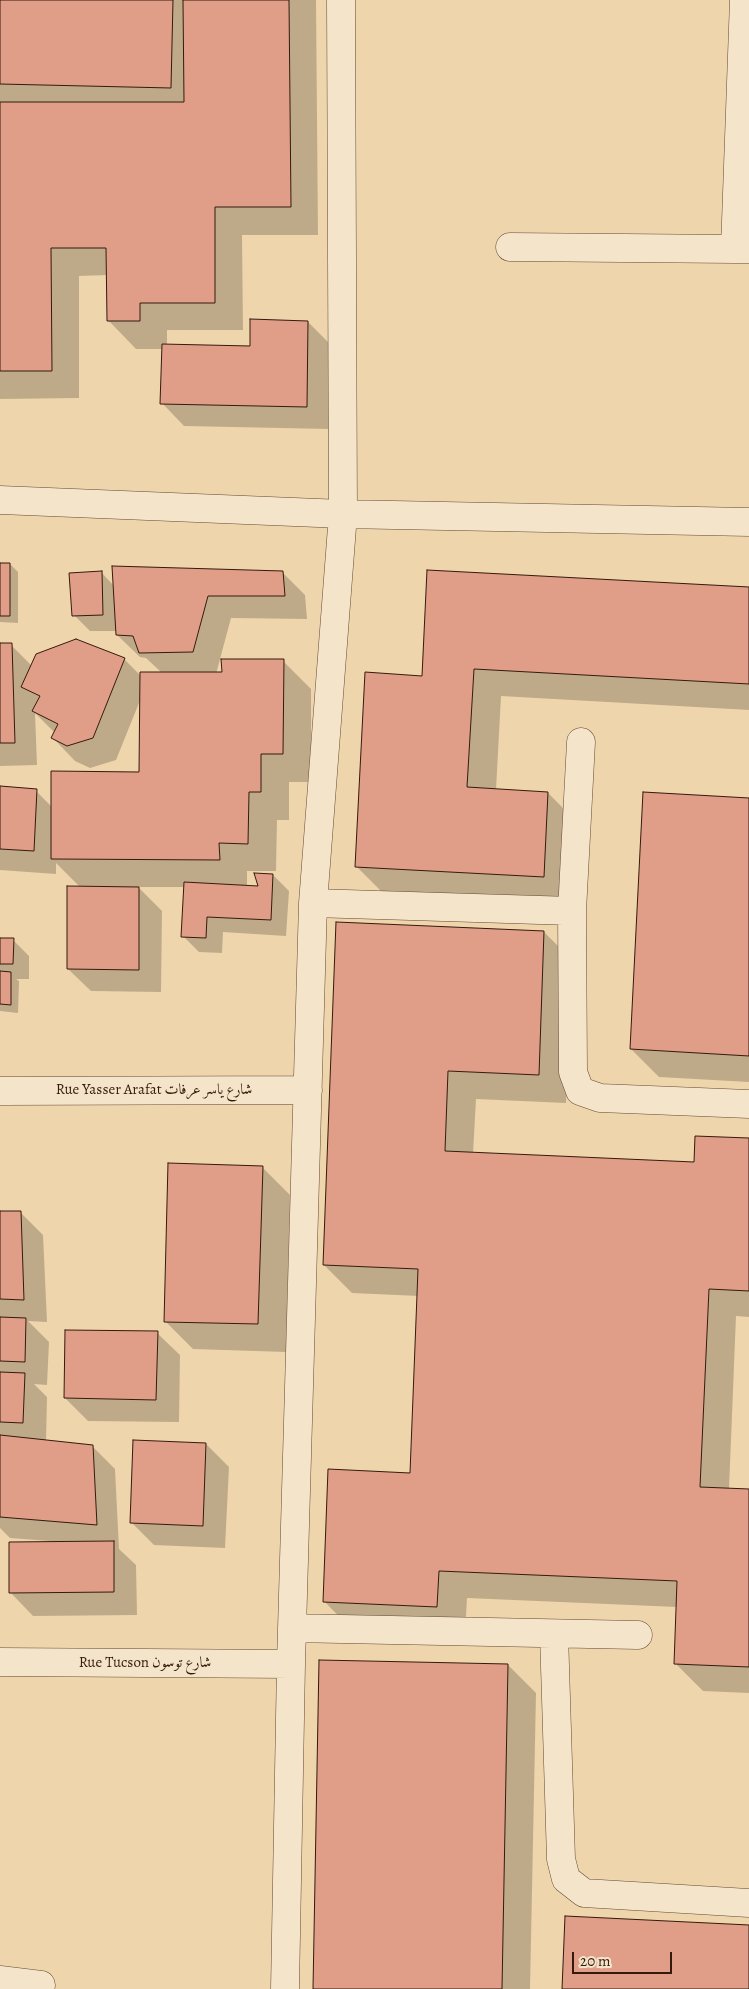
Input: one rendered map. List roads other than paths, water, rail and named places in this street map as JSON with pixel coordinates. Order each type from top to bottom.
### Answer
[{"type":"street","points":[[284,1989],[291,1664],[313,903],[343,514],[341,0]]},
{"type":"street","points":[[510,247],[742,249],[744,0]]},
{"type":"street","points":[[0,500],[343,514],[749,522]]},
{"type":"street","points":[[581,742],[572,911],[573,1072],[580,1091],[600,1098],[749,1104]]},
{"type":"street","points":[[313,903],[572,911]]},
{"type":"street","name":"Rue Yasser Arafat شارع ياسر عرفات","points":[[0,1091],[308,1090]]},
{"type":"street","points":[[292,1628],[638,1635]]},
{"type":"street","points":[[554,1634],[561,1859],[566,1879],[584,1893],[749,1903]]},
{"type":"street","name":"Rue Tucson شارع توسون","points":[[0,1662],[291,1664]]},
{"type":"street","points":[[0,1980],[41,1985]]}]
